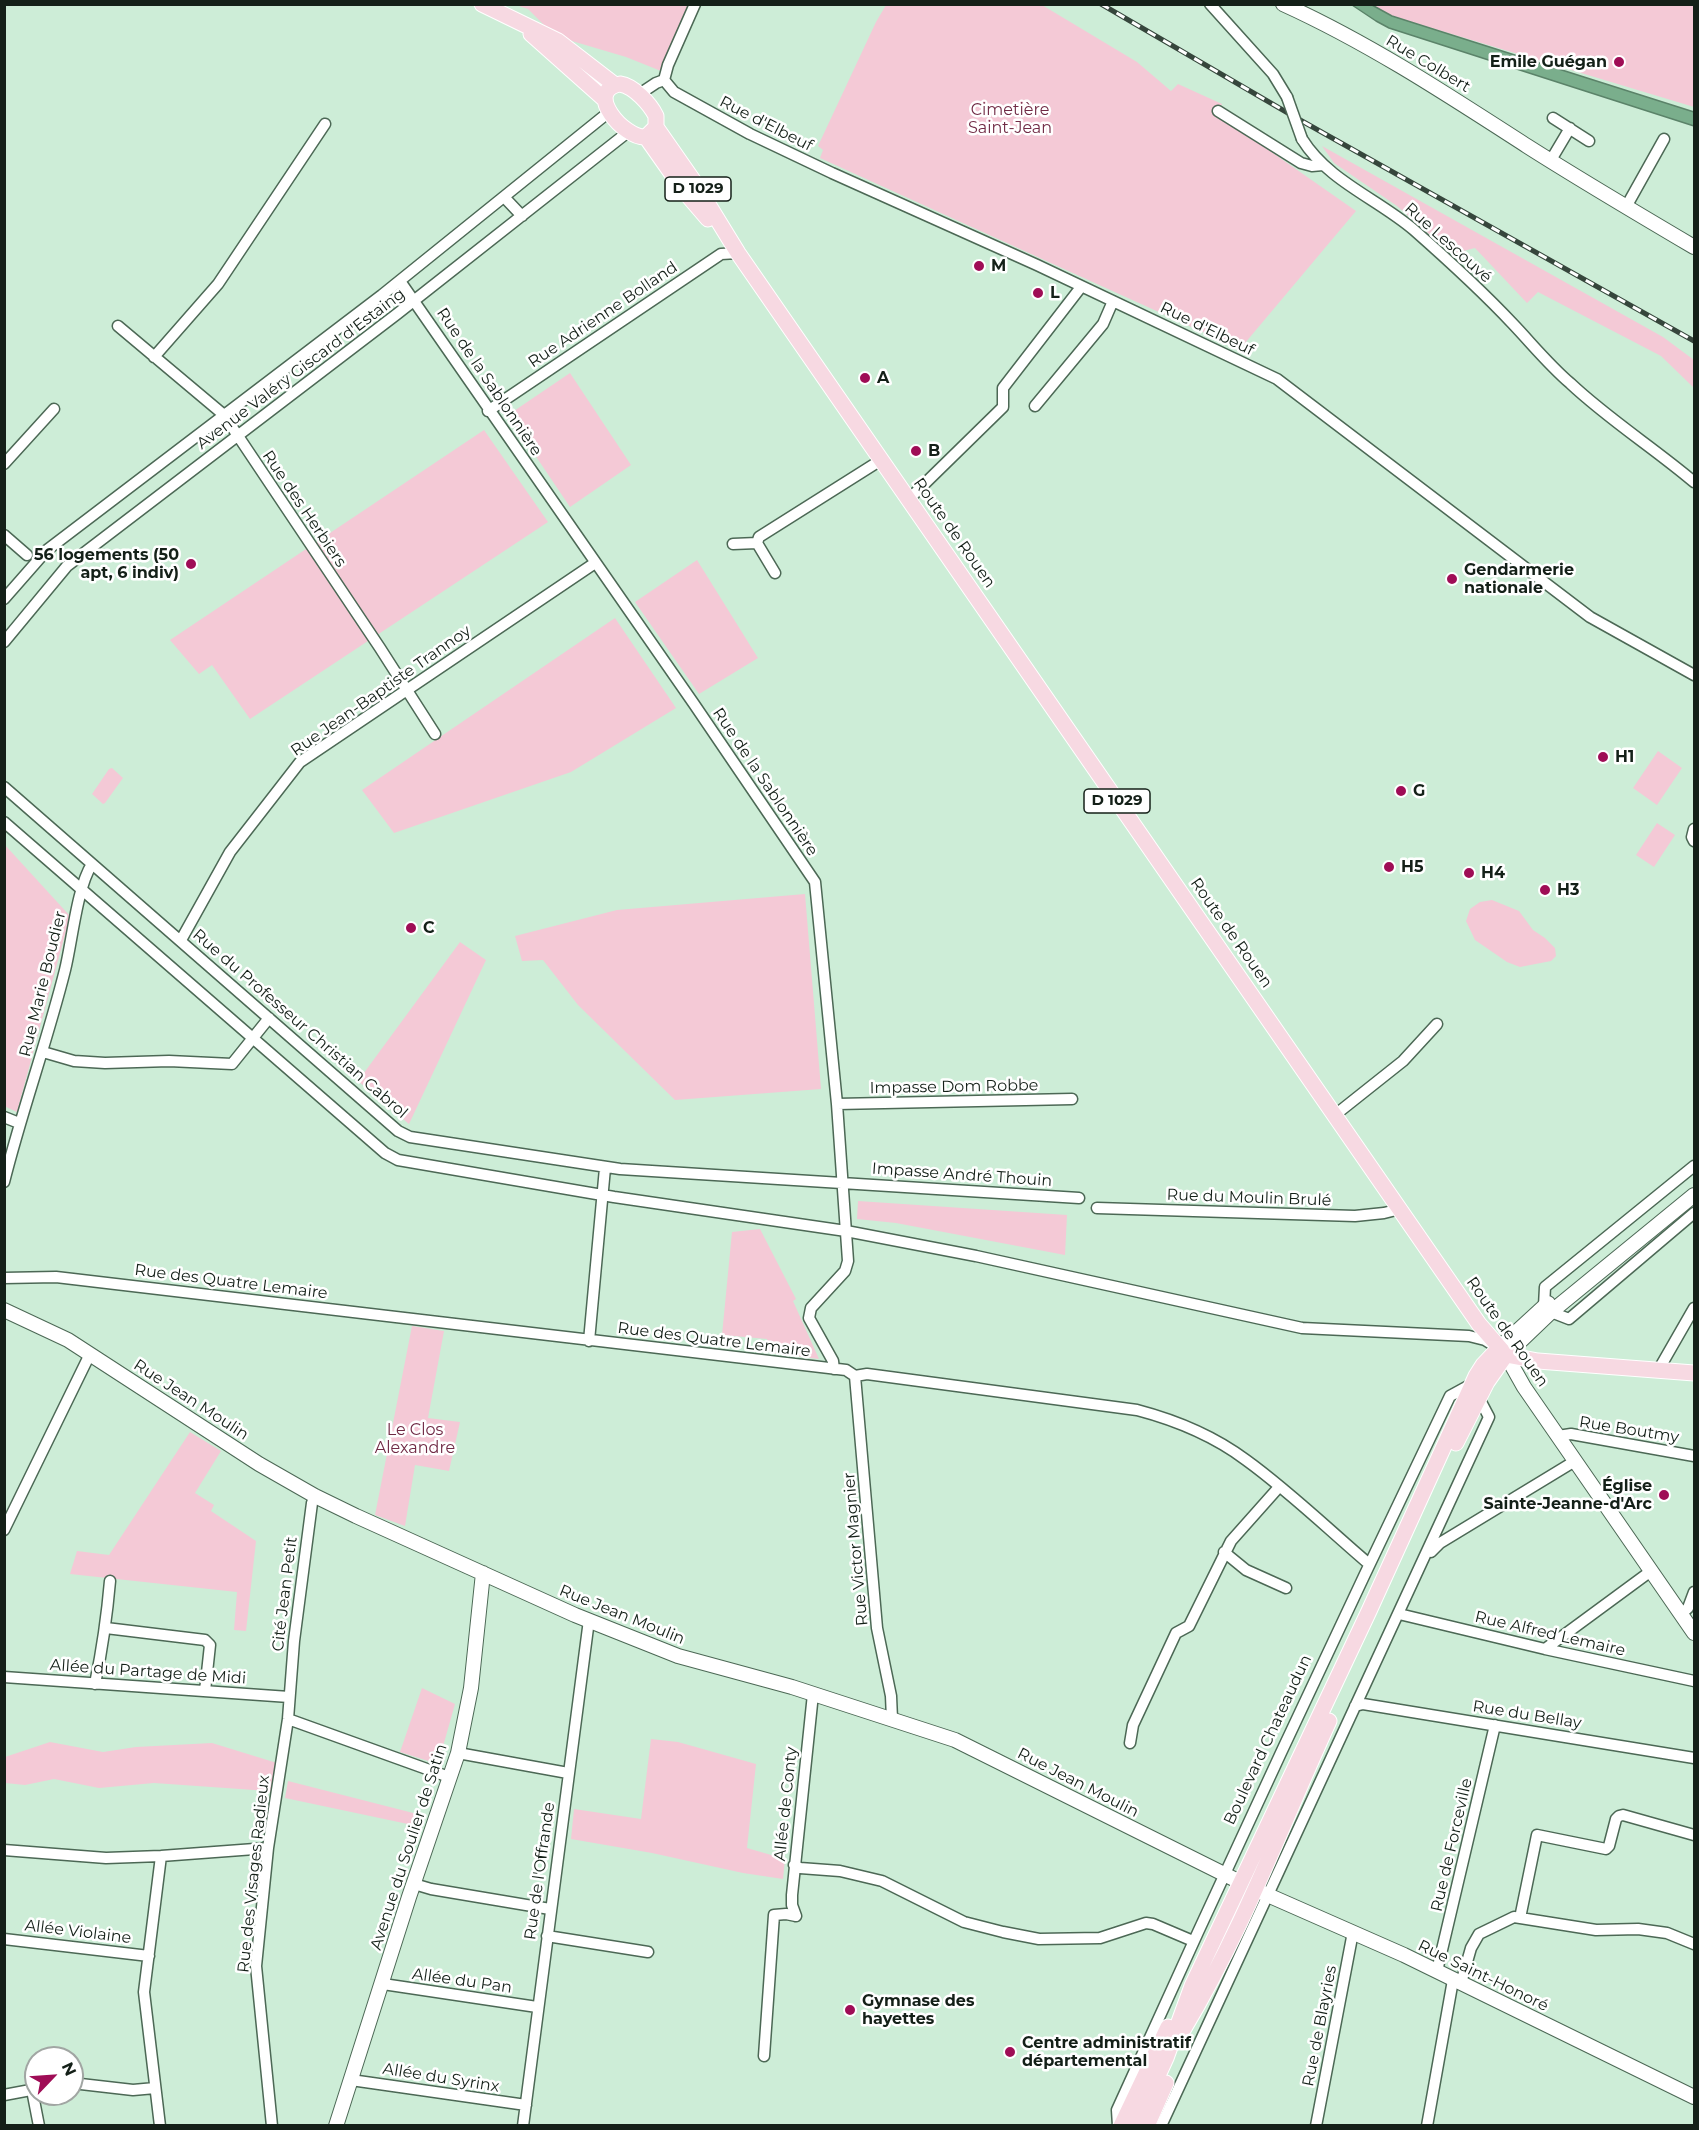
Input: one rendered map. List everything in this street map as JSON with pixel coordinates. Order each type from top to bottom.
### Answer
[{"type":"main road","points":[[482,4],[558,41],[615,85]]},
{"type":"main road","name":"Rue Colbert","points":[[1283,4],[1328,25],[1411,72],[1626,207],[1695,247]]},
{"type":"main road","points":[[512,19],[607,106],[628,132],[636,137],[651,132]]},
{"type":"main road","points":[[607,106],[610,87],[615,85],[624,84],[638,95]]},
{"type":"main road","name":"Route de Rouen","points":[[638,95],[656,116],[651,132],[684,190],[738,253],[1479,1324],[1502,1351],[1524,1387],[1695,1633]]},
{"type":"main road","points":[[1502,1351],[1547,1309],[1695,1184]]},
{"type":"main road","points":[[1547,1309],[1695,1195]]},
{"type":"main road","name":"Rue Jean Moulin","points":[[4,1310],[41,1326],[90,1354],[259,1464],[315,1496],[589,1620],[678,1656],[813,1694],[955,1740],[1254,1889]]},
{"type":"main road","points":[[1502,1351],[1538,1361],[1695,1373]]},
{"type":"main road","name":"Boulevard Chateaudun","points":[[1162,2052],[1201,2000],[1254,1889],[1365,1621],[1475,1391],[1483,1365],[1502,1351]]},
{"type":"main road","name":"Avenue du Soulier de Satin","points":[[336,2126],[458,1753],[471,1688],[483,1573]]},
{"type":"main road","name":"Boulevard Chateaudun","points":[[1135,2126],[1162,2052],[1192,1986],[1254,1889]]},
{"type":"main road","name":"Rue Saint-Honoré","points":[[1254,1889],[1437,1971],[1695,2097]]},
{"type":"main road","points":[[1147,2126],[1201,2000]]},
{"type":"main road","points":[[1120,2126],[1162,2052]]},
{"type":"street","points":[[638,95],[664,80],[668,65],[695,4]]},
{"type":"street","name":"Rue Lescouvé","points":[[1210,4],[1273,74],[1287,97],[1302,139],[1323,165],[1403,220],[1512,324],[1570,384],[1695,482]]},
{"type":"street","name":"Rue d'Elbeuf","points":[[664,80],[674,92],[761,139],[1277,379],[1590,617],[1695,675]]},
{"type":"street","name":"Avenue Valéry Giscard d'Estaing","points":[[4,599],[47,550],[400,281],[504,197],[607,106]]},
{"type":"street","points":[[1218,111],[1301,163],[1312,166],[1323,165]]},
{"type":"street","points":[[1553,118],[1589,141]]},
{"type":"street","points":[[154,357],[218,285],[326,124]]},
{"type":"street","points":[[1551,160],[1570,128]]},
{"type":"street","name":"Avenue Valéry Giscard d'Estaing","points":[[4,642],[67,566],[414,300],[628,132]]},
{"type":"street","points":[[1626,207],[1664,139]]},
{"type":"street","points":[[504,197],[522,216]]},
{"type":"street","name":"Rue Adrienne Bolland","points":[[488,411],[721,254],[738,253]]},
{"type":"street","name":"Rue de la Sablonnière","points":[[400,281],[815,882],[844,1182],[848,1261],[845,1271],[811,1308],[809,1318],[833,1361],[834,1369]]},
{"type":"street","points":[[909,499],[1003,406],[1004,388],[1081,287]]},
{"type":"street","points":[[1035,406],[1103,324],[1113,302]]},
{"type":"street","name":"Rue des Herbiers","points":[[118,326],[224,415],[435,734]]},
{"type":"street","points":[[4,464],[54,409]]},
{"type":"street","points":[[775,573],[757,543],[759,537],[881,460]]},
{"type":"street","points":[[4,535],[27,555]]},
{"type":"street","points":[[733,544],[757,543]]},
{"type":"street","name":"Rue Jean-Baptiste Trannoy","points":[[181,940],[230,852],[300,762],[595,563]]},
{"type":"street","name":"Rue du Professeur Christian Cabrol","points":[[4,787],[398,1131],[410,1137],[606,1168],[844,1182]]},
{"type":"street","points":[[4,822],[385,1153],[398,1160],[603,1195],[846,1231],[976,1256],[1302,1328],[1468,1336],[1485,1340],[1502,1351]]},
{"type":"street","points":[[1695,830],[1692,837],[1695,841]]},
{"type":"street","name":"Rue Marie Boudier","points":[[4,1182],[19,1122],[43,1052],[65,970],[82,890],[92,864]]},
{"type":"street","points":[[43,1052],[74,1060],[105,1063],[169,1061],[232,1064],[269,1018]]},
{"type":"street","points":[[1335,1115],[1403,1061],[1437,1024]]},
{"type":"street","name":"Impasse Dom Robbe","points":[[837,1104],[1072,1099]]},
{"type":"street","points":[[4,1117],[19,1122]]},
{"type":"street","points":[[1695,1166],[1545,1287],[1547,1309],[1569,1319],[1695,1213]]},
{"type":"street","points":[[590,1341],[606,1168]]},
{"type":"street","name":"Impasse André Thouin","points":[[844,1182],[1079,1198]]},
{"type":"street","name":"Rue du Moulin Brulé","points":[[1097,1208],[1355,1216],[1400,1209]]},
{"type":"street","name":"Rue des Quatre Lemaire","points":[[4,1278],[56,1277],[846,1370],[855,1376],[867,1374],[1137,1410],[1167,1418],[1207,1437],[1244,1459],[1369,1564]]},
{"type":"street","points":[[1659,1369],[1695,1308]]},
{"type":"street","points":[[4,1530],[90,1354]]},
{"type":"street","name":"Rue Victor Magnier","points":[[855,1376],[877,1628],[891,1696],[892,1719]]},
{"type":"street","name":"Boulevard Chateaudun","points":[[1120,2126],[1117,2110],[1193,1941],[1450,1396],[1475,1391],[1489,1417],[1355,1706],[1254,1889],[1161,2126]]},
{"type":"street","name":"Rue Boutmy","points":[[1558,1436],[1571,1434],[1695,1456]]},
{"type":"street","points":[[1426,1556],[1440,1543],[1575,1461]]},
{"type":"street","points":[[1130,1743],[1133,1725],[1176,1634],[1189,1626],[1224,1552],[1231,1541],[1280,1487]]},
{"type":"street","name":"Cité Jean Petit","points":[[289,1697],[294,1641],[312,1503],[315,1496]]},
{"type":"street","points":[[1224,1552],[1246,1570],[1286,1588]]},
{"type":"street","points":[[1545,1649],[1651,1571]]},
{"type":"street","points":[[96,1684],[102,1637],[106,1628],[110,1581]]},
{"type":"street","points":[[1682,1614],[1688,1608],[1695,1592]]},
{"type":"street","name":"Rue Alfred Lemaire","points":[[1399,1614],[1545,1649],[1695,1681]]},
{"type":"street","name":"Rue de l'Offrande","points":[[523,2126],[589,1620]]},
{"type":"street","points":[[106,1628],[205,1640],[210,1645],[205,1691]]},
{"type":"street","name":"Allée du Partage de Midi","points":[[4,1677],[289,1697]]},
{"type":"street","name":"Allée de Conty","points":[[764,2056],[774,1916],[786,1914],[796,1916],[792,1905],[794,1865],[813,1694]]},
{"type":"street","name":"Rue des Visages Radieux","points":[[272,2126],[256,1966],[268,1848],[288,1719],[289,1697]]},
{"type":"street","name":"Rue du Bellay","points":[[1355,1706],[1364,1704],[1695,1758]]},
{"type":"street","points":[[288,1719],[449,1777]]},
{"type":"street","name":"Rue de Forceville","points":[[1437,1971],[1495,1725]]},
{"type":"street","points":[[458,1753],[568,1773]]},
{"type":"street","points":[[1520,1918],[1537,1835],[1603,1850],[1609,1846],[1616,1819],[1623,1815],[1695,1835]]},
{"type":"street","points":[[4,1850],[106,1858],[268,1848]]},
{"type":"street","points":[[160,2126],[144,1992],[161,1856]]},
{"type":"street","points":[[794,1865],[800,1868],[840,1871],[882,1881],[964,1922],[1003,1932],[1040,1938],[1100,1938],[1146,1923],[1153,1923],[1193,1941]]},
{"type":"street","points":[[414,1884],[431,1889],[550,1909]]},
{"type":"street","points":[[1427,2126],[1457,1982],[1479,1934],[1514,1917],[1596,1930],[1638,1929],[1667,1933],[1695,1944]]},
{"type":"street","name":"Rue de Blayries","points":[[1316,2126],[1353,1932]]},
{"type":"street","points":[[547,1936],[648,1952]]},
{"type":"street","name":"Allée Violaine","points":[[4,1939],[149,1956]]},
{"type":"street","name":"Allée du Pan","points":[[383,1984],[537,2007]]},
{"type":"street","points":[[1143,2052],[1162,2052]]},
{"type":"street","name":"Allée du Syrinx","points":[[351,2080],[526,2105]]},
{"type":"street","points":[[84,2084],[133,2090],[155,2088]]},
{"type":"street","points":[[4,2095],[24,2091]]},
{"type":"street","points":[[36,2106],[39,2126]]},
{"type":"green space","points":[[516,5],[690,5],[661,71],[626,57],[555,36],[528,9]]},
{"type":"green space","name":"Cimetière Saint-Jean","points":[[886,5],[1042,5],[1137,62],[1171,91],[1178,84],[1222,104],[1217,114],[1356,211],[1240,349],[820,158],[823,150],[818,146]]},
{"type":"green space","name":"Emile Guégan","points":[[1372,5],[1694,5],[1694,107],[1392,16]]},
{"type":"green space","points":[[1322,146],[1663,337],[1694,360],[1694,388],[1661,356],[1538,292],[1527,303],[1475,248],[1452,254],[1397,206],[1334,163]]},
{"type":"green space","points":[[570,373],[631,465],[570,507],[508,415]]},
{"type":"green space","points":[[484,430],[548,522],[250,719],[212,665],[199,674],[170,640]]},
{"type":"green space","points":[[697,560],[758,658],[699,694],[635,602]]},
{"type":"green space","points":[[615,618],[676,708],[571,772],[394,833],[362,790]]},
{"type":"green space","points":[[1658,751],[1682,768],[1657,805],[1633,788]]},
{"type":"green space","points":[[112,768],[123,778],[103,804],[92,794]]},
{"type":"green space","points":[[1657,823],[1675,835],[1654,867],[1636,855]]},
{"type":"green space","points":[[5,845],[70,916],[17,1112],[4,1106]]},
{"type":"green space","points":[[805,894],[821,1089],[675,1100],[578,1005],[543,960],[522,961],[515,936],[617,910]]},
{"type":"green space","points":[[1492,900],[1519,911],[1533,930],[1555,948],[1556,956],[1551,961],[1520,967],[1507,962],[1475,940],[1466,921],[1470,909],[1480,902]]},
{"type":"green space","points":[[460,942],[486,960],[409,1124],[358,1081]]},
{"type":"green space","points":[[858,1201],[1067,1215],[1065,1255],[896,1223],[857,1219]]},
{"type":"green space","points":[[760,1229],[796,1299],[793,1301],[819,1359],[770,1353],[767,1339],[722,1335],[732,1232]]},
{"type":"green space","name":"Le Clos Alexandre","points":[[412,1326],[444,1331],[428,1418],[460,1422],[449,1471],[415,1465],[405,1526],[375,1515]]},
{"type":"green space","points":[[190,1432],[221,1451],[195,1493],[214,1505],[211,1511],[256,1541],[246,1631],[234,1630],[237,1592],[70,1574],[77,1551],[109,1555]]},
{"type":"green space","points":[[422,1688],[455,1704],[438,1764],[400,1752]]},
{"type":"green space","points":[[651,1739],[678,1742],[756,1764],[747,1848],[785,1859],[783,1879],[571,1839],[574,1809],[641,1819]]},
{"type":"green space","points":[[50,1742],[103,1752],[136,1747],[212,1743],[277,1763],[273,1794],[268,1791],[154,1783],[99,1788],[54,1779],[25,1785],[5,1783],[5,1757]]},
{"type":"green space","points":[[288,1781],[425,1816],[422,1827],[285,1798]]},
{"type":"shaded area","points":[[1352,5],[1372,5],[1392,16],[1694,112],[1694,126],[1389,28]]},
{"type":"railway","points":[[1101,4],[1293,116],[1694,341]]},
{"type":"place","name":"Emile Guégan","points":[[1619,62]]},
{"type":"place","name":"M","points":[[979,266]]},
{"type":"place","name":"L","points":[[1038,293]]},
{"type":"place","name":"A","points":[[865,378]]},
{"type":"place","name":"B","points":[[916,451]]},
{"type":"place","name":"56 logements (50 apt, 6 indiv)","points":[[191,564]]},
{"type":"place","name":"Gendarmerie nationale","points":[[1452,579]]},
{"type":"place","name":"H1","points":[[1603,757]]},
{"type":"place","name":"G","points":[[1401,791]]},
{"type":"place","name":"H5","points":[[1389,867]]},
{"type":"place","name":"H4","points":[[1469,873]]},
{"type":"place","name":"H3","points":[[1545,890]]},
{"type":"place","name":"C","points":[[411,928]]},
{"type":"place","name":"Église Sainte-Jeanne-d'Arc","points":[[1664,1495]]},
{"type":"place","name":"Gymnase des hayettes","points":[[850,2010]]},
{"type":"place","name":"Centre administratif départemental","points":[[1010,2052]]}]
